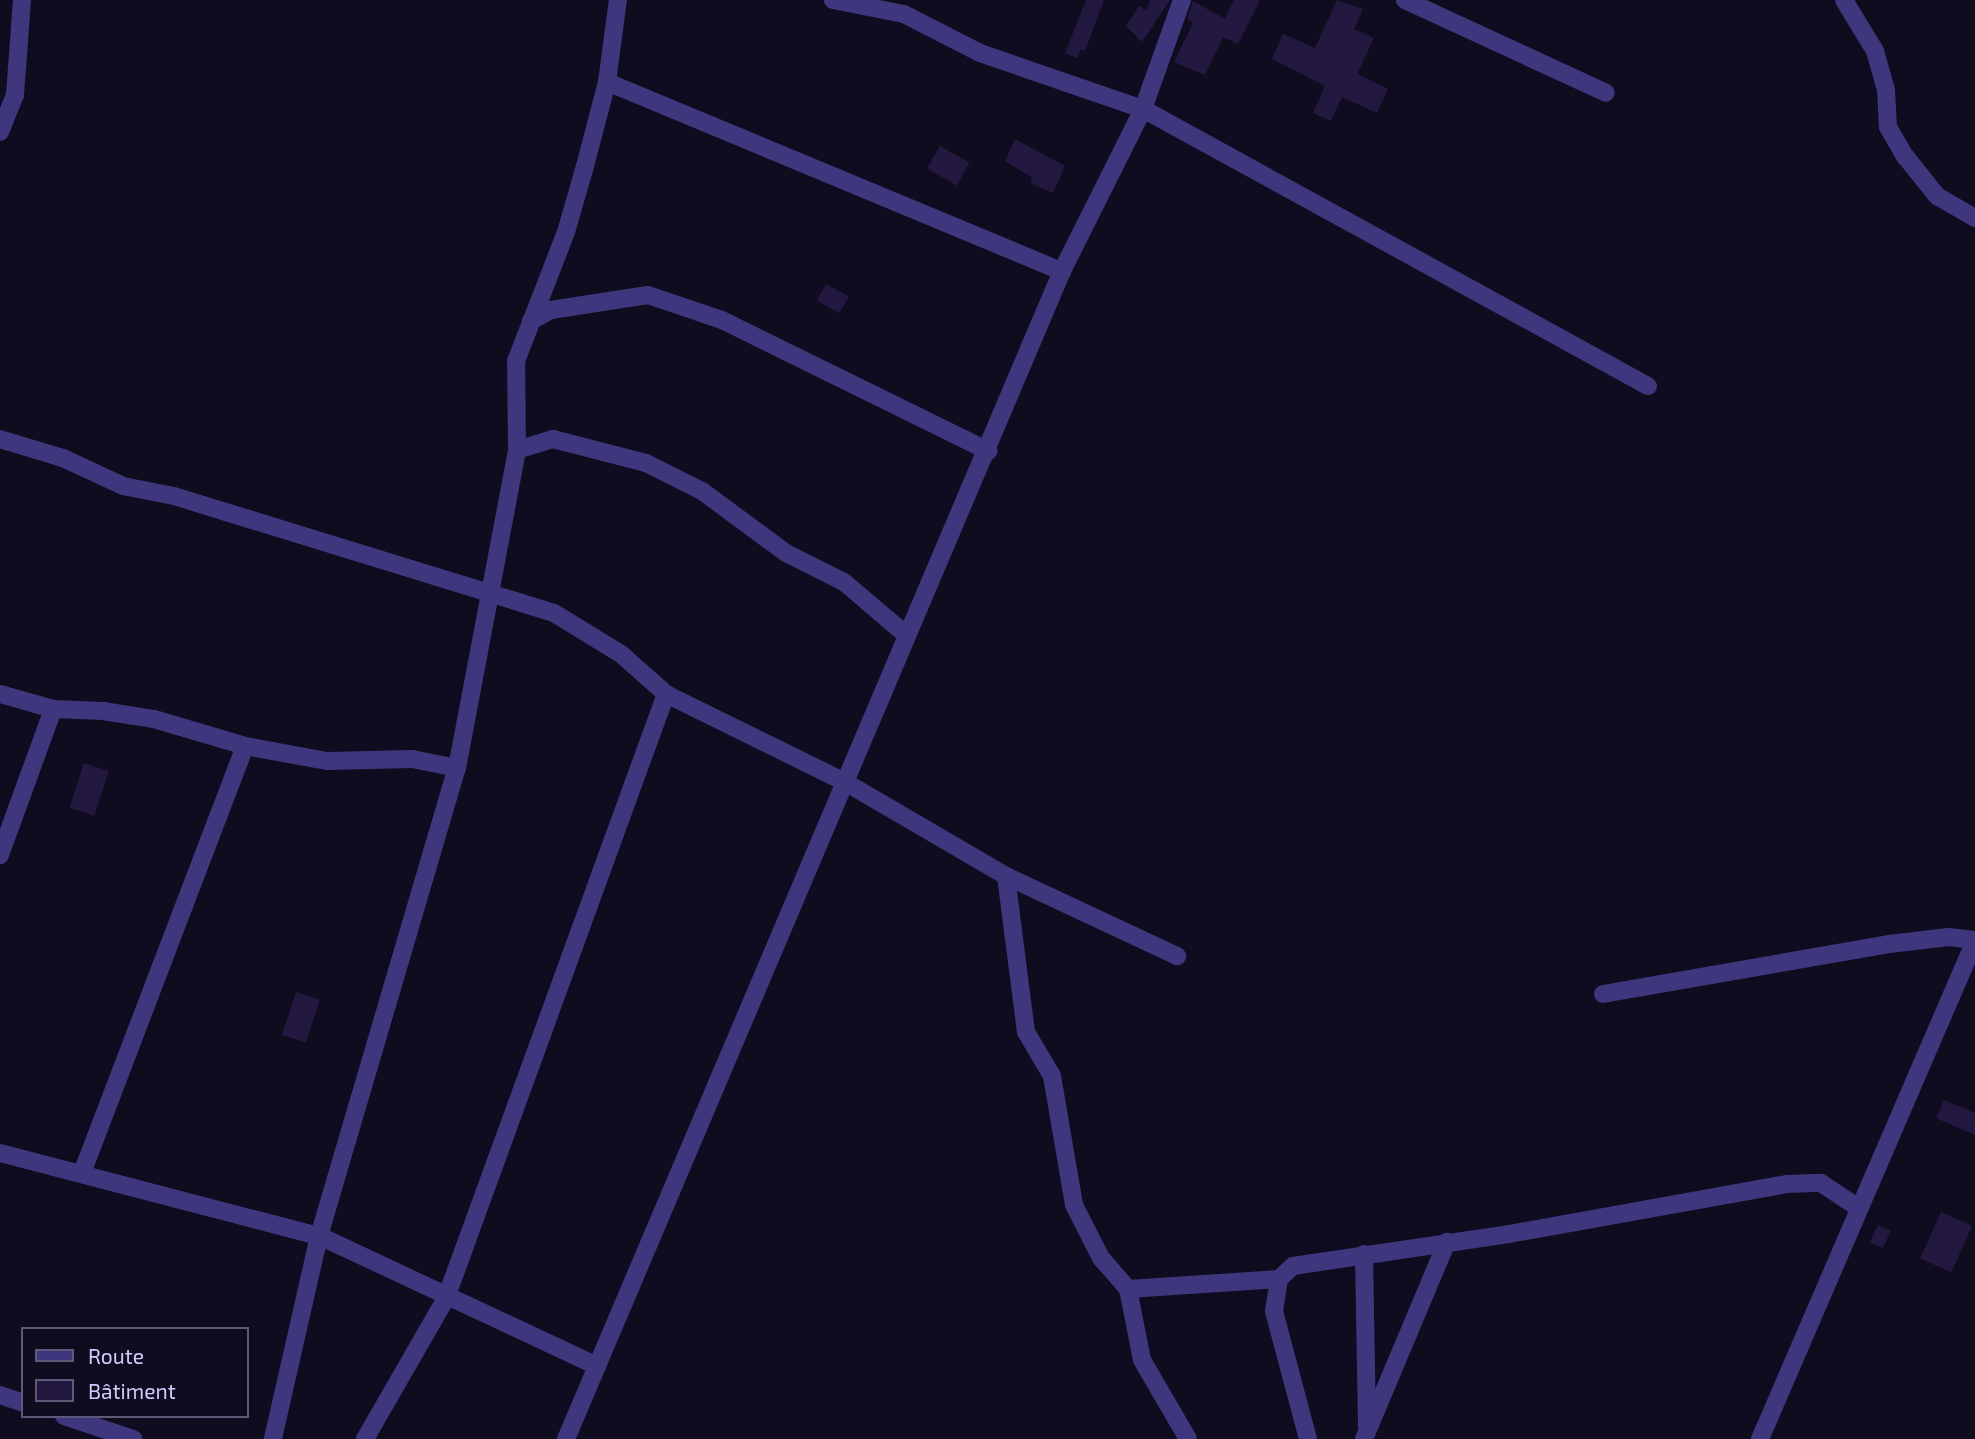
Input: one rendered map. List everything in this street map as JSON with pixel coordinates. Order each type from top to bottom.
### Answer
[{"type":"street","points":[[0,132],[15,95],[22,0]]},
{"type":"street","points":[[273,1439],[319,1236],[457,768],[517,450],[516,360],[566,232],[607,82],[618,0]]},
{"type":"street","points":[[834,0],[904,13],[980,53],[1143,109],[1648,386]]},
{"type":"street","points":[[566,1439],[845,782],[905,634],[988,451],[1062,271],[1143,109],[1182,0]]},
{"type":"street","points":[[1405,0],[1606,93]]},
{"type":"street","points":[[1844,0],[1875,51],[1886,90],[1888,127],[1905,156],[1937,196],[1975,218]]},
{"type":"street","points":[[607,82],[1062,271]]},
{"type":"street","points":[[531,321],[551,310],[648,295],[722,320],[988,451]]},
{"type":"street","points":[[0,439],[63,458],[122,486],[174,496],[554,613],[621,654],[666,695],[845,782],[1006,876],[1177,956]]},
{"type":"street","points":[[517,450],[552,439],[646,463],[702,491],[786,552],[844,582],[905,634]]},
{"type":"street","points":[[0,694],[53,709],[103,710],[154,719],[245,746],[327,761],[412,759],[457,768]]},
{"type":"street","points":[[365,1439],[446,1298],[666,695]]},
{"type":"street","points":[[0,855],[53,709]]},
{"type":"street","points":[[82,1173],[245,746]]},
{"type":"street","points":[[1006,876],[1026,1032],[1052,1076],[1074,1205],[1101,1258],[1128,1289],[1142,1360],[1188,1439]]},
{"type":"street","points":[[1603,994],[1889,944],[1949,937],[1975,940],[1857,1207],[1760,1439]]},
{"type":"street","points":[[0,1153],[319,1236],[446,1298],[597,1366]]},
{"type":"street","points":[[1308,1439],[1274,1311],[1279,1279],[1293,1266],[1787,1184],[1821,1182],[1857,1207]]},
{"type":"street","points":[[1365,1436],[1447,1242]]},
{"type":"street","points":[[1364,1254],[1365,1436]]},
{"type":"street","points":[[1128,1289],[1279,1279]]},
{"type":"street","points":[[0,1395],[21,1402]]},
{"type":"street","points":[[70,1418],[133,1439]]},
{"type":"building","points":[[1086,0],[1104,0],[1085,51],[1081,49],[1077,58],[1065,53]]},
{"type":"building","points":[[1150,0],[1170,0],[1142,42],[1126,26],[1139,6],[1146,10]]},
{"type":"building","points":[[1234,0],[1260,0],[1238,44],[1223,37],[1205,75],[1174,62],[1193,23],[1187,20],[1193,1],[1225,19]]},
{"type":"building","points":[[1337,0],[1363,9],[1354,29],[1374,38],[1357,74],[1388,89],[1377,113],[1342,97],[1331,121],[1313,113],[1325,86],[1272,59],[1283,34],[1315,48]]},
{"type":"building","points":[[1015,139],[1065,166],[1053,193],[1030,183],[1033,178],[1005,161]]},
{"type":"building","points":[[940,146],[969,163],[956,186],[927,169]]},
{"type":"building","points":[[826,284],[849,297],[840,313],[817,301]]},
{"type":"building","points":[[84,763],[109,771],[94,816],[69,808]]},
{"type":"building","points":[[296,992],[320,1000],[306,1043],[282,1035]]},
{"type":"building","points":[[1944,1100],[1975,1113],[1975,1135],[1936,1118]]},
{"type":"building","points":[[1941,1212],[1972,1226],[1951,1272],[1920,1259]]},
{"type":"building","points":[[1878,1225],[1891,1231],[1883,1248],[1870,1242]]}]
